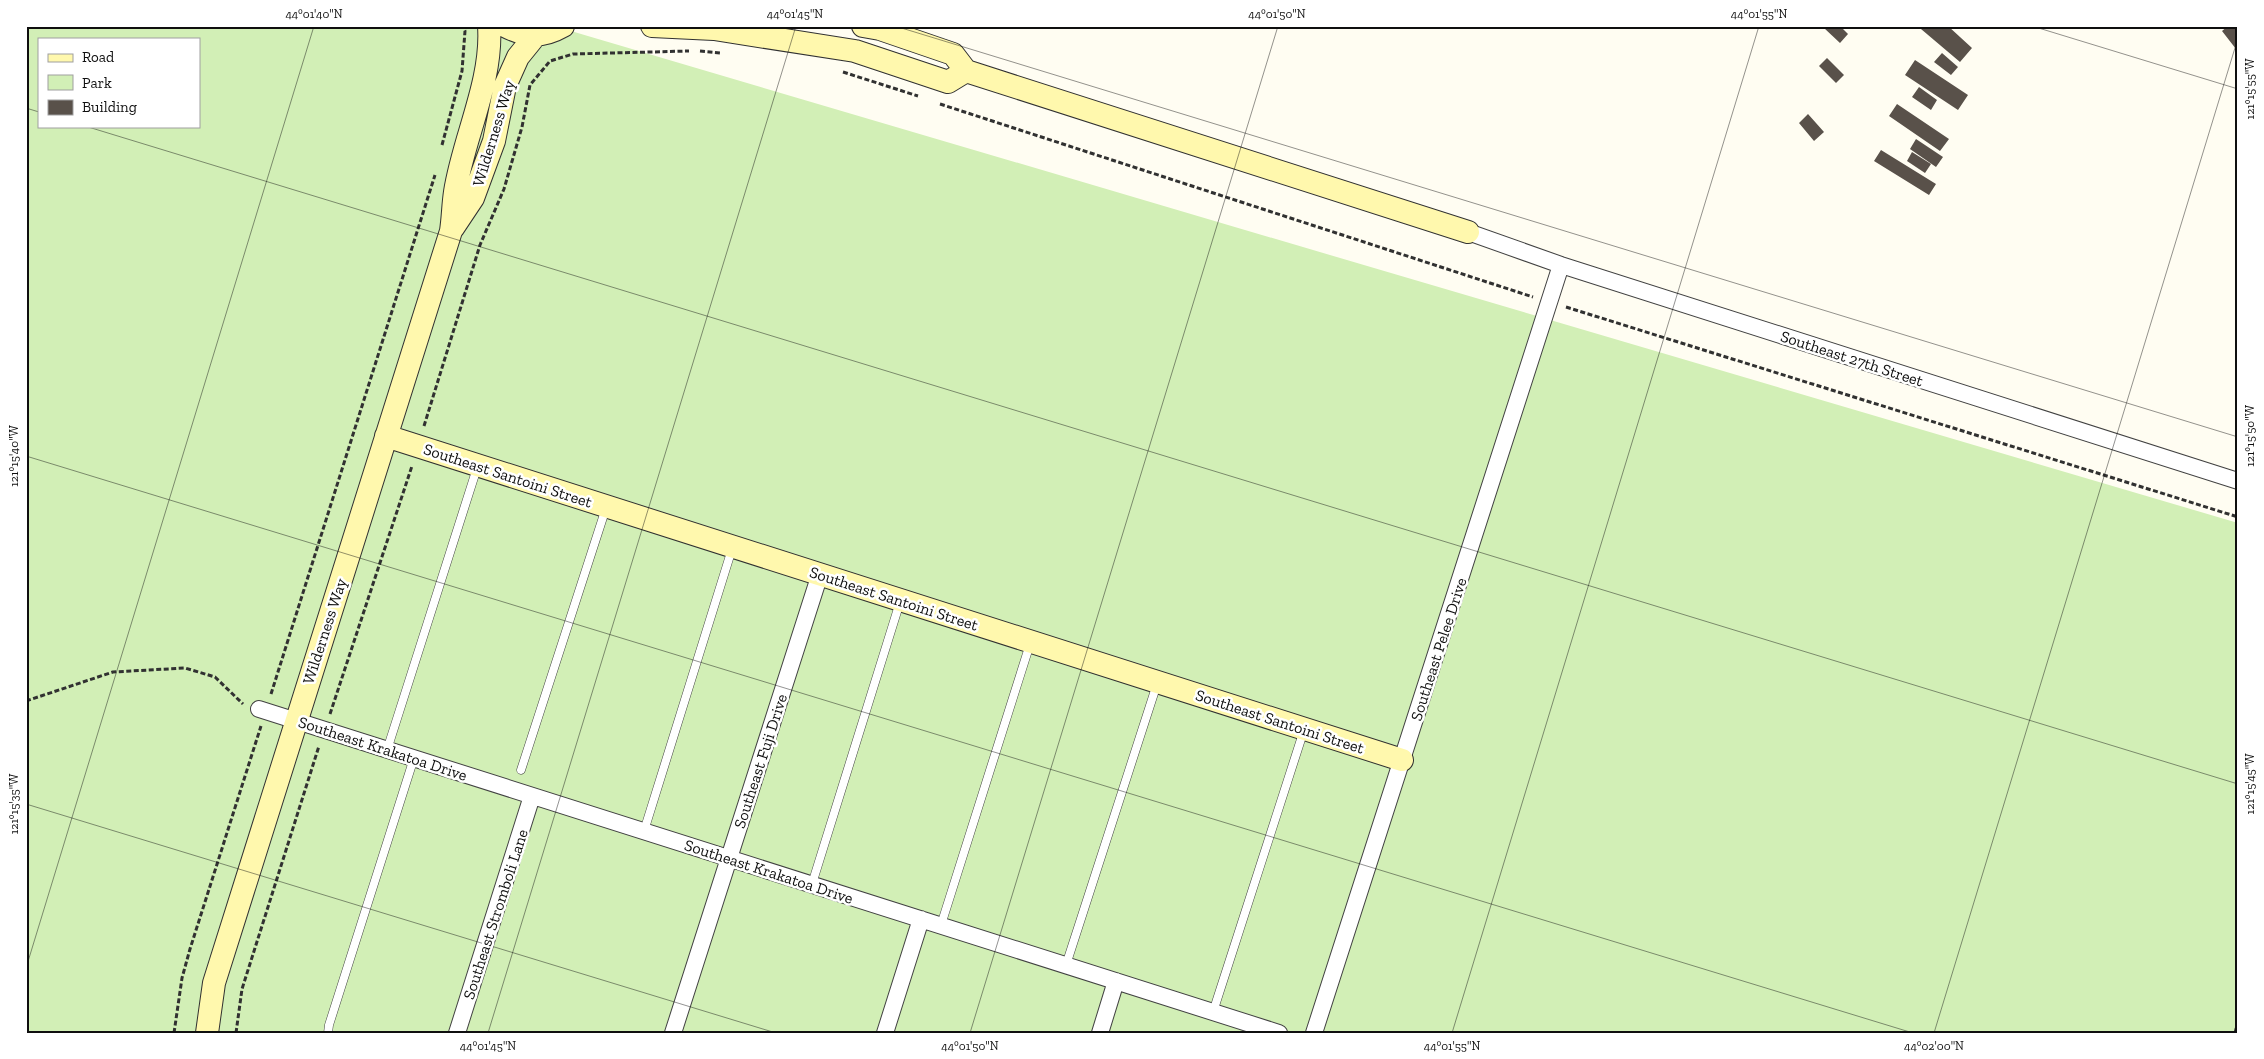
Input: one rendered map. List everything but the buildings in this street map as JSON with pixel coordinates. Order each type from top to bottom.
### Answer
[{"type":"street","name":"Wilderness Way","points":[[207,1033],[214,983],[451,231],[455,191],[474,121],[490,38],[489,26]]},
{"type":"street","points":[[504,26],[519,34],[535,36],[551,33],[563,26]]},
{"type":"street","points":[[652,26],[714,29],[855,51],[948,82],[966,71]]},
{"type":"street","points":[[863,26],[880,29],[953,54],[966,71],[1468,232]]},
{"type":"street","name":"Wilderness Way","points":[[451,231],[473,198],[494,141],[505,86],[518,57],[535,36]]},
{"type":"street","name":"Southeast 27th Street","points":[[1468,232],[1561,265],[2238,481]]},
{"type":"street","name":"Southeast Pelee Drive","points":[[1314,1033],[1561,265]]},
{"type":"street","name":"Southeast Santoini Street","points":[[386,436],[1402,760]]},
{"type":"street","name":"Southeast Fuji Drive","points":[[673,1033],[820,574]]},
{"type":"street","name":"Southeast Krakatoa Drive","points":[[262,710],[1279,1033]]},
{"type":"street","name":"Southeast Stromboli Lane","points":[[457,1033],[532,796]]},
{"type":"street","points":[[885,1033],[921,919]]},
{"type":"street","points":[[1100,1033],[1116,981]]},
{"type":"lane","points":[[388,750],[478,465]]},
{"type":"lane","points":[[521,770],[607,506]]},
{"type":"lane","points":[[644,831],[732,546]]},
{"type":"lane","points":[[812,884],[900,600]]},
{"type":"lane","points":[[940,925],[1031,641]]},
{"type":"lane","points":[[1066,965],[1158,682]]},
{"type":"lane","points":[[1213,1012],[1304,729]]},
{"type":"lane","points":[[328,1033],[328,1025],[414,758]]},
{"type":"path","points":[[442,146],[462,71],[465,31],[463,26]]},
{"type":"path","points":[[236,1033],[242,989],[324,730],[418,446],[480,245],[504,189],[522,127],[530,85],[550,61],[573,54],[692,51],[728,54]]},
{"type":"path","points":[[839,71],[924,98]]},
{"type":"path","points":[[934,102],[1548,302],[2238,517]]},
{"type":"path","points":[[174,1033],[182,978],[262,710],[436,172]]},
{"type":"path","points":[[26,701],[113,672],[185,668],[215,677],[244,704],[262,710]]},
{"type":"path","points":[[2235,1032],[2238,1021]]},
{"type":"green space","points":[[26,26],[554,26],[2238,523],[2238,1033],[26,1033]]}]
